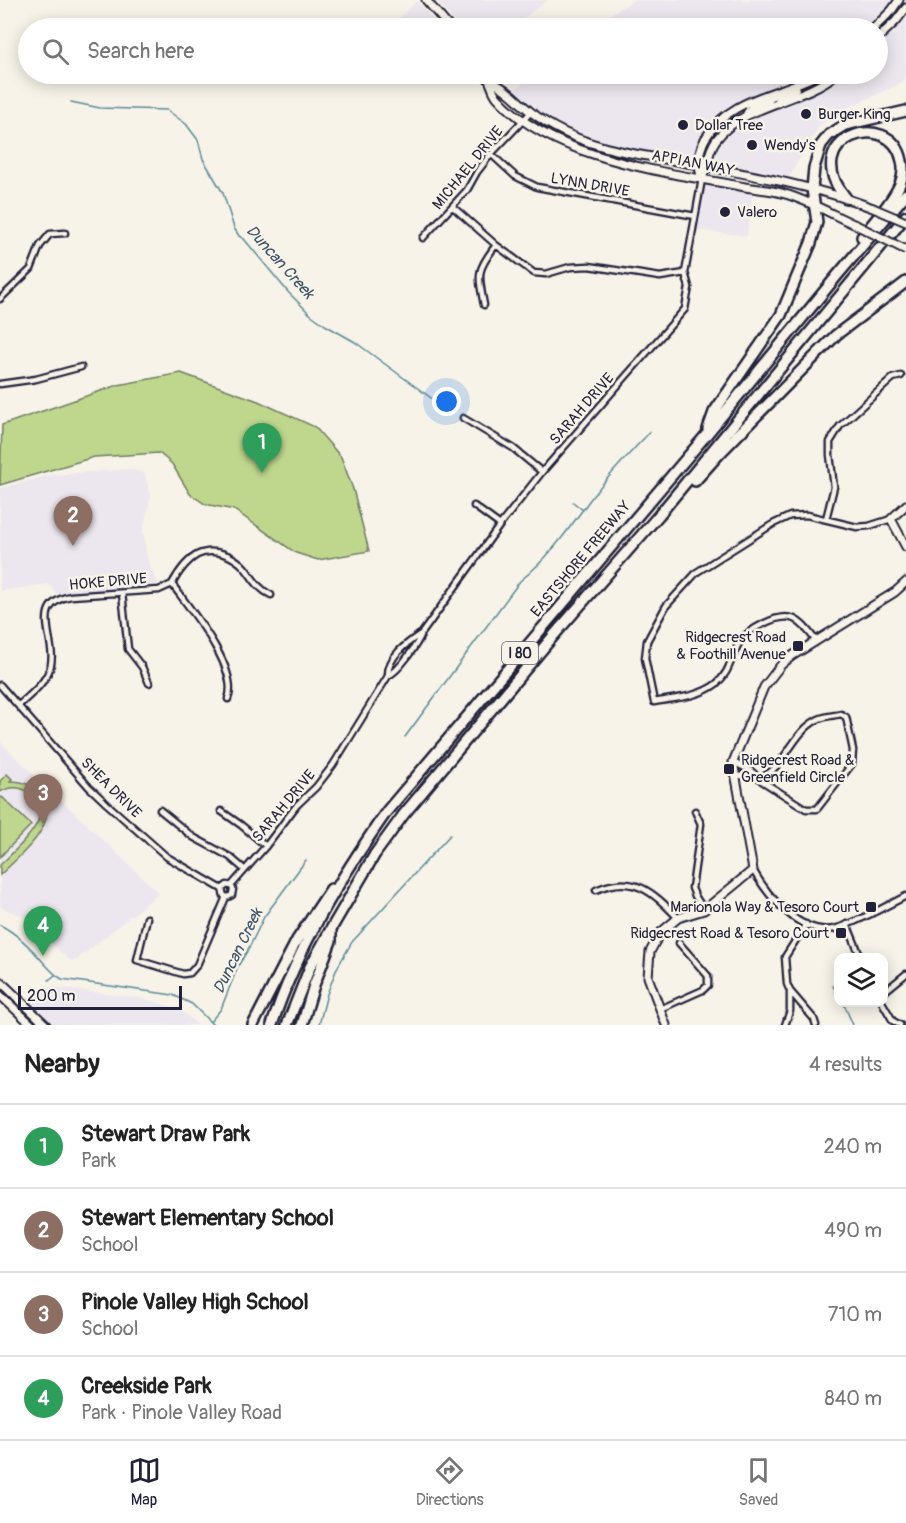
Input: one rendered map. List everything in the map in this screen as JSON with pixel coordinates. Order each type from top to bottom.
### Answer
[{"type":"highway","points":[[707,434],[714,412],[781,315],[812,243],[817,222],[813,189],[817,154],[821,145],[829,135],[856,122],[906,111]]},
{"type":"highway","points":[[836,277],[900,184],[903,165],[897,147],[883,136],[866,133],[852,135],[833,153],[832,176],[836,186],[846,198]]},
{"type":"highway","name":"EASTSHORE FREEWAY","points":[[272,1025],[298,960],[342,879],[387,812],[707,434],[906,194]]},
{"type":"highway","name":"EASTSHORE FREEWAY","points":[[287,1025],[310,967],[331,929],[375,854],[404,814],[555,634],[659,515],[906,216]]},
{"type":"highway","points":[[659,515],[675,504],[720,453],[836,335],[906,282]]},
{"type":"highway","points":[[254,1025],[297,940],[324,898],[342,879]]},
{"type":"highway","points":[[302,1025],[331,941],[331,929]]},
{"type":"main road","points":[[426,0],[441,18]]},
{"type":"main road","points":[[883,18],[899,0]]},
{"type":"main road","points":[[888,29],[906,8]]},
{"type":"main road","name":"APPIAN WAY","points":[[492,84],[495,95],[523,120],[571,147],[605,159],[785,194],[906,250]]},
{"type":"main road","name":"APPIAN WAY","points":[[496,84],[531,112],[564,132],[603,147],[813,189],[846,198],[906,222]]},
{"type":"main road","points":[[702,179],[698,165],[703,143],[717,122],[741,105],[796,84]]},
{"type":"main road","points":[[778,103],[779,98],[803,84]]},
{"type":"main road","points":[[702,179],[712,147],[718,138],[736,122],[823,84]]},
{"type":"main road","points":[[746,117],[752,107],[770,99],[777,91]]},
{"type":"main road","points":[[906,505],[891,519],[906,547]]},
{"type":"main road","points":[[666,1025],[648,976],[650,952],[660,933],[678,918],[704,910],[753,870],[733,762],[764,687],[781,665],[792,656],[895,592],[906,582]]},
{"type":"main road","points":[[0,981],[46,1025]]},
{"type":"main road","points":[[0,994],[32,1025]]},
{"type":"street","name":"MICHAEL DRIVE","points":[[423,238],[467,190],[491,154],[531,112]]},
{"type":"street","name":"LYNN DRIVE","points":[[491,154],[515,176],[537,187],[695,216]]},
{"type":"street","name":"SARAH DRIVE","points":[[388,676],[395,673],[418,642],[422,633],[500,525],[543,472],[685,309],[689,287],[685,273],[702,179]]},
{"type":"street","points":[[453,207],[496,245],[534,273],[546,274],[570,267],[589,266],[660,277],[685,273]]},
{"type":"street","points":[[0,299],[31,269],[40,246],[51,234],[65,232]]},
{"type":"street","points":[[484,304],[478,277],[482,263],[496,245]]},
{"type":"street","points":[[0,384],[36,379],[81,367]]},
{"type":"street","points":[[826,519],[834,487],[829,449],[837,430],[893,378],[901,376]]},
{"type":"street","points":[[463,418],[513,448],[543,472]]},
{"type":"street","points":[[474,506],[500,525]]},
{"type":"street","points":[[816,641],[799,621],[787,616],[775,618],[754,628],[743,638],[730,666],[716,683],[694,694],[654,702],[645,658],[647,641],[666,606],[691,577],[703,567],[780,519],[798,515],[862,527],[891,519]]},
{"type":"street","points":[[228,699],[231,692],[228,676],[217,648],[172,584],[182,568],[197,555],[209,552],[220,553],[233,558],[243,566],[262,591],[271,596]]},
{"type":"street","name":"HOKE DRIVE","points":[[20,705],[44,680],[50,670],[52,653],[47,616],[53,604],[62,598],[71,596],[159,590],[172,584]]},
{"type":"street","points":[[122,593],[128,649],[146,674],[149,683]]},
{"type":"street","name":"SARAH DRIVE","points":[[226,897],[233,893],[231,886],[266,846],[297,804],[316,787],[333,765],[388,676],[388,668],[393,659],[408,643],[422,633]]},
{"type":"street","name":"SHEA DRIVE","points":[[0,684],[89,787],[107,804],[167,857],[222,889]]},
{"type":"street","points":[[733,762],[806,809],[818,809],[852,762],[853,750],[846,717],[841,714],[815,721],[792,744],[773,771],[761,778]]},
{"type":"street","points":[[735,777],[753,773]]},
{"type":"street","points":[[160,810],[193,837],[230,857],[245,870]]},
{"type":"street","points":[[220,811],[266,846]]},
{"type":"street","points":[[695,811],[700,824],[692,888],[704,910]]},
{"type":"street","points":[[753,870],[764,888],[791,915],[806,924],[820,928],[834,929],[906,896]]},
{"type":"street","points":[[596,890],[607,885],[631,883],[644,887],[678,918]]},
{"type":"street","points":[[147,918],[137,960],[183,974],[190,972],[197,965],[226,897],[222,894],[222,889],[224,886],[231,886]]},
{"type":"street","points":[[806,924],[785,957],[787,984],[790,991],[814,1019],[816,1025]]},
{"type":"street","points":[[847,924],[859,953]]},
{"type":"street","points":[[660,1009],[703,990],[708,985],[708,976],[679,943]]},
{"type":"street","points":[[888,989],[906,974]]},
{"type":"street","points":[[786,1025],[790,1011],[790,991]]},
{"type":"street","points":[[885,1007],[893,1021],[900,1025]]},
{"type":"street","points":[[885,1025],[893,1021]]},
{"type":"shaded area","points":[[436,0],[548,0],[524,18],[451,18]]},
{"type":"shaded area","points":[[634,0],[896,0],[882,18],[604,18]]},
{"type":"shaded area","points":[[417,1],[431,18],[399,18]]},
{"type":"shaded area","points":[[906,7],[906,78],[898,85],[840,111],[819,126],[787,180],[714,159],[716,143],[732,126],[818,84],[888,84],[888,28]]},
{"type":"shaded area","points":[[522,84],[787,84],[731,106],[716,118],[698,152],[690,157],[646,152],[605,143],[545,117],[512,92]]},
{"type":"shaded area","points":[[704,181],[753,191],[747,236],[695,230]]},
{"type":"shaded area","points":[[128,469],[144,473],[151,496],[143,530],[148,562],[158,585],[57,594],[48,584],[0,591],[0,488],[51,475]]},
{"type":"shaded area","points":[[0,742],[159,893],[77,960],[68,959],[23,916],[0,907]]},
{"type":"shaded area","points":[[46,986],[139,998],[178,1008],[198,1025],[53,1025],[28,1001]]},
{"type":"green space","points":[[181,373],[258,401],[315,427],[341,457],[353,489],[369,551],[318,560],[296,553],[234,510],[205,504],[190,494],[172,464],[159,453],[94,457],[0,485],[2,425],[118,385]]},
{"type":"green space","points":[[7,774],[12,779],[10,781],[26,784],[40,794],[46,805],[46,817],[36,839],[0,875],[0,865],[33,830],[40,810],[37,801],[25,790],[14,788],[0,792],[0,781]]},
{"type":"green space","points":[[2,797],[31,825],[0,857],[0,799]]},
{"type":"waterway","name":"Duncan Creek","points":[[71,102],[100,108],[167,110],[186,124],[198,140],[203,159],[223,193],[234,228],[288,292],[310,314],[355,342],[442,406]]},
{"type":"waterway","name":"Duncan Creek","points":[[405,737],[520,581],[549,554],[603,483],[650,432]]},
{"type":"waterway","name":"Duncan Creek","points":[[573,502],[583,510]]},
{"type":"waterway","points":[[319,1025],[337,968],[352,942],[450,835]]},
{"type":"waterway","name":"Duncan Creek","points":[[210,1022],[221,1009],[238,966],[264,917],[306,860]]},
{"type":"waterway","points":[[0,925],[24,942],[52,972],[62,979],[173,995],[192,1004],[213,1025]]},
{"type":"waterway","points":[[49,980],[55,975]]},
{"type":"waterway","points":[[845,1007],[853,1025]]},
{"type":"place","name":"Burger King","points":[[806,114]]},
{"type":"place","name":"Dollar Tree","points":[[683,125]]},
{"type":"place","name":"Wendy's","points":[[752,145]]},
{"type":"place","name":"Valero","points":[[725,212]]},
{"type":"place","name":"Stewart Draw Park","points":[[262,473]]},
{"type":"place","name":"Stewart Elementary School","points":[[73,546]]},
{"type":"place","name":"Ridgecrest Road & Foothill Avenue","points":[[798,646]]},
{"type":"place","name":"Ridgecrest Road & Greenfield Circle","points":[[729,769]]},
{"type":"place","name":"Pinole Valley High School","points":[[43,824]]},
{"type":"place","name":"Marionola Way & Tesoro Court","points":[[871,907]]},
{"type":"place","name":"Ridgecrest Road & Tesoro Court","points":[[841,933]]},
{"type":"place","name":"Creekside Park","points":[[43,956]]}]
